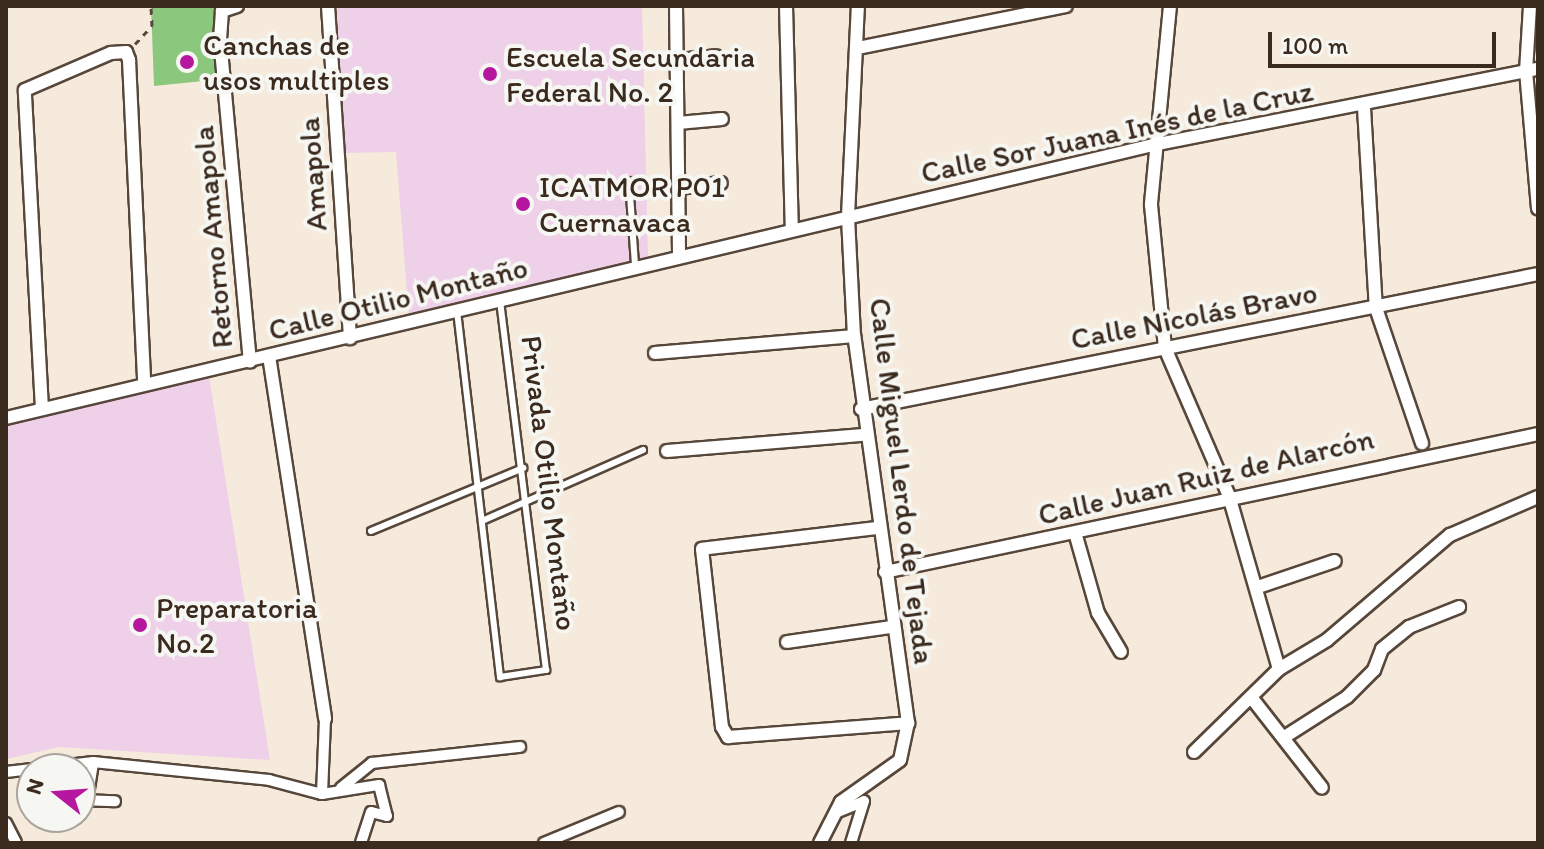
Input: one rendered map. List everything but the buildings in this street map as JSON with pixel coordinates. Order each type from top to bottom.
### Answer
[{"type":"street","name":"Retorno Amapola","points":[[237,6],[222,11],[250,362]]},
{"type":"street","name":"Amapola","points":[[328,6],[350,338]]},
{"type":"street","points":[[676,6],[679,254]]},
{"type":"street","points":[[786,6],[792,229]]},
{"type":"street","name":"Calle Miguel Lerdo de Tejada","points":[[858,6],[848,216],[854,336],[863,435],[908,723]]},
{"type":"street","points":[[858,48],[1066,6]]},
{"type":"street","points":[[1170,6],[1153,145],[1153,264],[1165,348],[1229,496],[1258,587],[1279,669]]},
{"type":"street","points":[[1530,6],[1538,208]]},
{"type":"street","points":[[42,409],[25,90],[126,52],[144,384]]},
{"type":"street","points":[[679,60],[716,56]]},
{"type":"street","name":"Calle Sor Juana Inés de la Cruz","points":[[848,216],[1153,145],[1364,108],[1532,70]]},
{"type":"street","points":[[1364,108],[1376,308],[1422,443]]},
{"type":"street","points":[[678,123],[722,119]]},
{"type":"street","points":[[679,188],[721,183]]},
{"type":"street","name":"Calle Otilio Montaño","points":[[6,418],[500,303],[635,264],[848,216]]},
{"type":"street","name":"Calle Nicolás Bravo","points":[[861,409],[1538,274]]},
{"type":"street","points":[[655,353],[854,336]]},
{"type":"street","points":[[269,356],[325,719],[322,794]]},
{"type":"street","name":"Calle Juan Ruiz de Alarcón","points":[[885,572],[1076,536],[1229,496],[1538,434]]},
{"type":"street","points":[[667,451],[863,435]]},
{"type":"street","points":[[1194,752],[1279,669],[1327,640],[1470,521],[1538,497]]},
{"type":"street","points":[[820,843],[835,813],[900,760],[908,723],[728,737],[722,727],[702,549],[877,528]]},
{"type":"street","points":[[1076,536],[1098,613],[1121,652]]},
{"type":"street","points":[[1258,587],[1335,561]]},
{"type":"street","points":[[1286,736],[1347,697],[1374,670],[1382,649],[1409,627],[1459,607]]},
{"type":"street","points":[[787,642],[891,627]]},
{"type":"street","points":[[1251,697],[1286,736],[1322,788]]},
{"type":"street","points":[[341,788],[372,763],[520,747]]},
{"type":"street","points":[[96,762],[269,780],[322,794],[341,788],[379,785],[387,816],[371,812],[361,843]]},
{"type":"street","points":[[96,800],[115,801]]},
{"type":"street","points":[[835,813],[864,801],[851,843]]},
{"type":"street","points":[[544,843],[619,812]]},
{"type":"street","points":[[6,823],[16,843]]},
{"type":"lane","points":[[629,181],[635,264]]},
{"type":"lane","name":"Privada Otilio Montaño","points":[[482,521],[500,677],[546,670],[500,303]]},
{"type":"lane","points":[[457,311],[482,521],[527,504],[643,450]]},
{"type":"lane","points":[[371,531],[523,468]]},
{"type":"path","points":[[126,52],[149,31],[151,6]]},
{"type":"shaded area","points":[[336,6],[642,6],[648,257],[409,318],[396,152],[342,153]]},
{"type":"shaded area","name":"Preparatoria No.2","points":[[209,376],[270,760],[59,747],[16,753],[16,757],[6,759],[6,425]]},
{"type":"green space","points":[[151,6],[237,6],[222,12],[223,79],[154,86]]},
{"type":"place","name":"Canchas de usos multiples","points":[[187,62]]},
{"type":"place","name":"Escuela Secundaria Federal No. 2","points":[[490,74]]},
{"type":"place","name":"ICATMOR P01 Cuernavaca","points":[[523,204]]},
{"type":"place","name":"Preparatoria No.2","points":[[140,625]]}]
